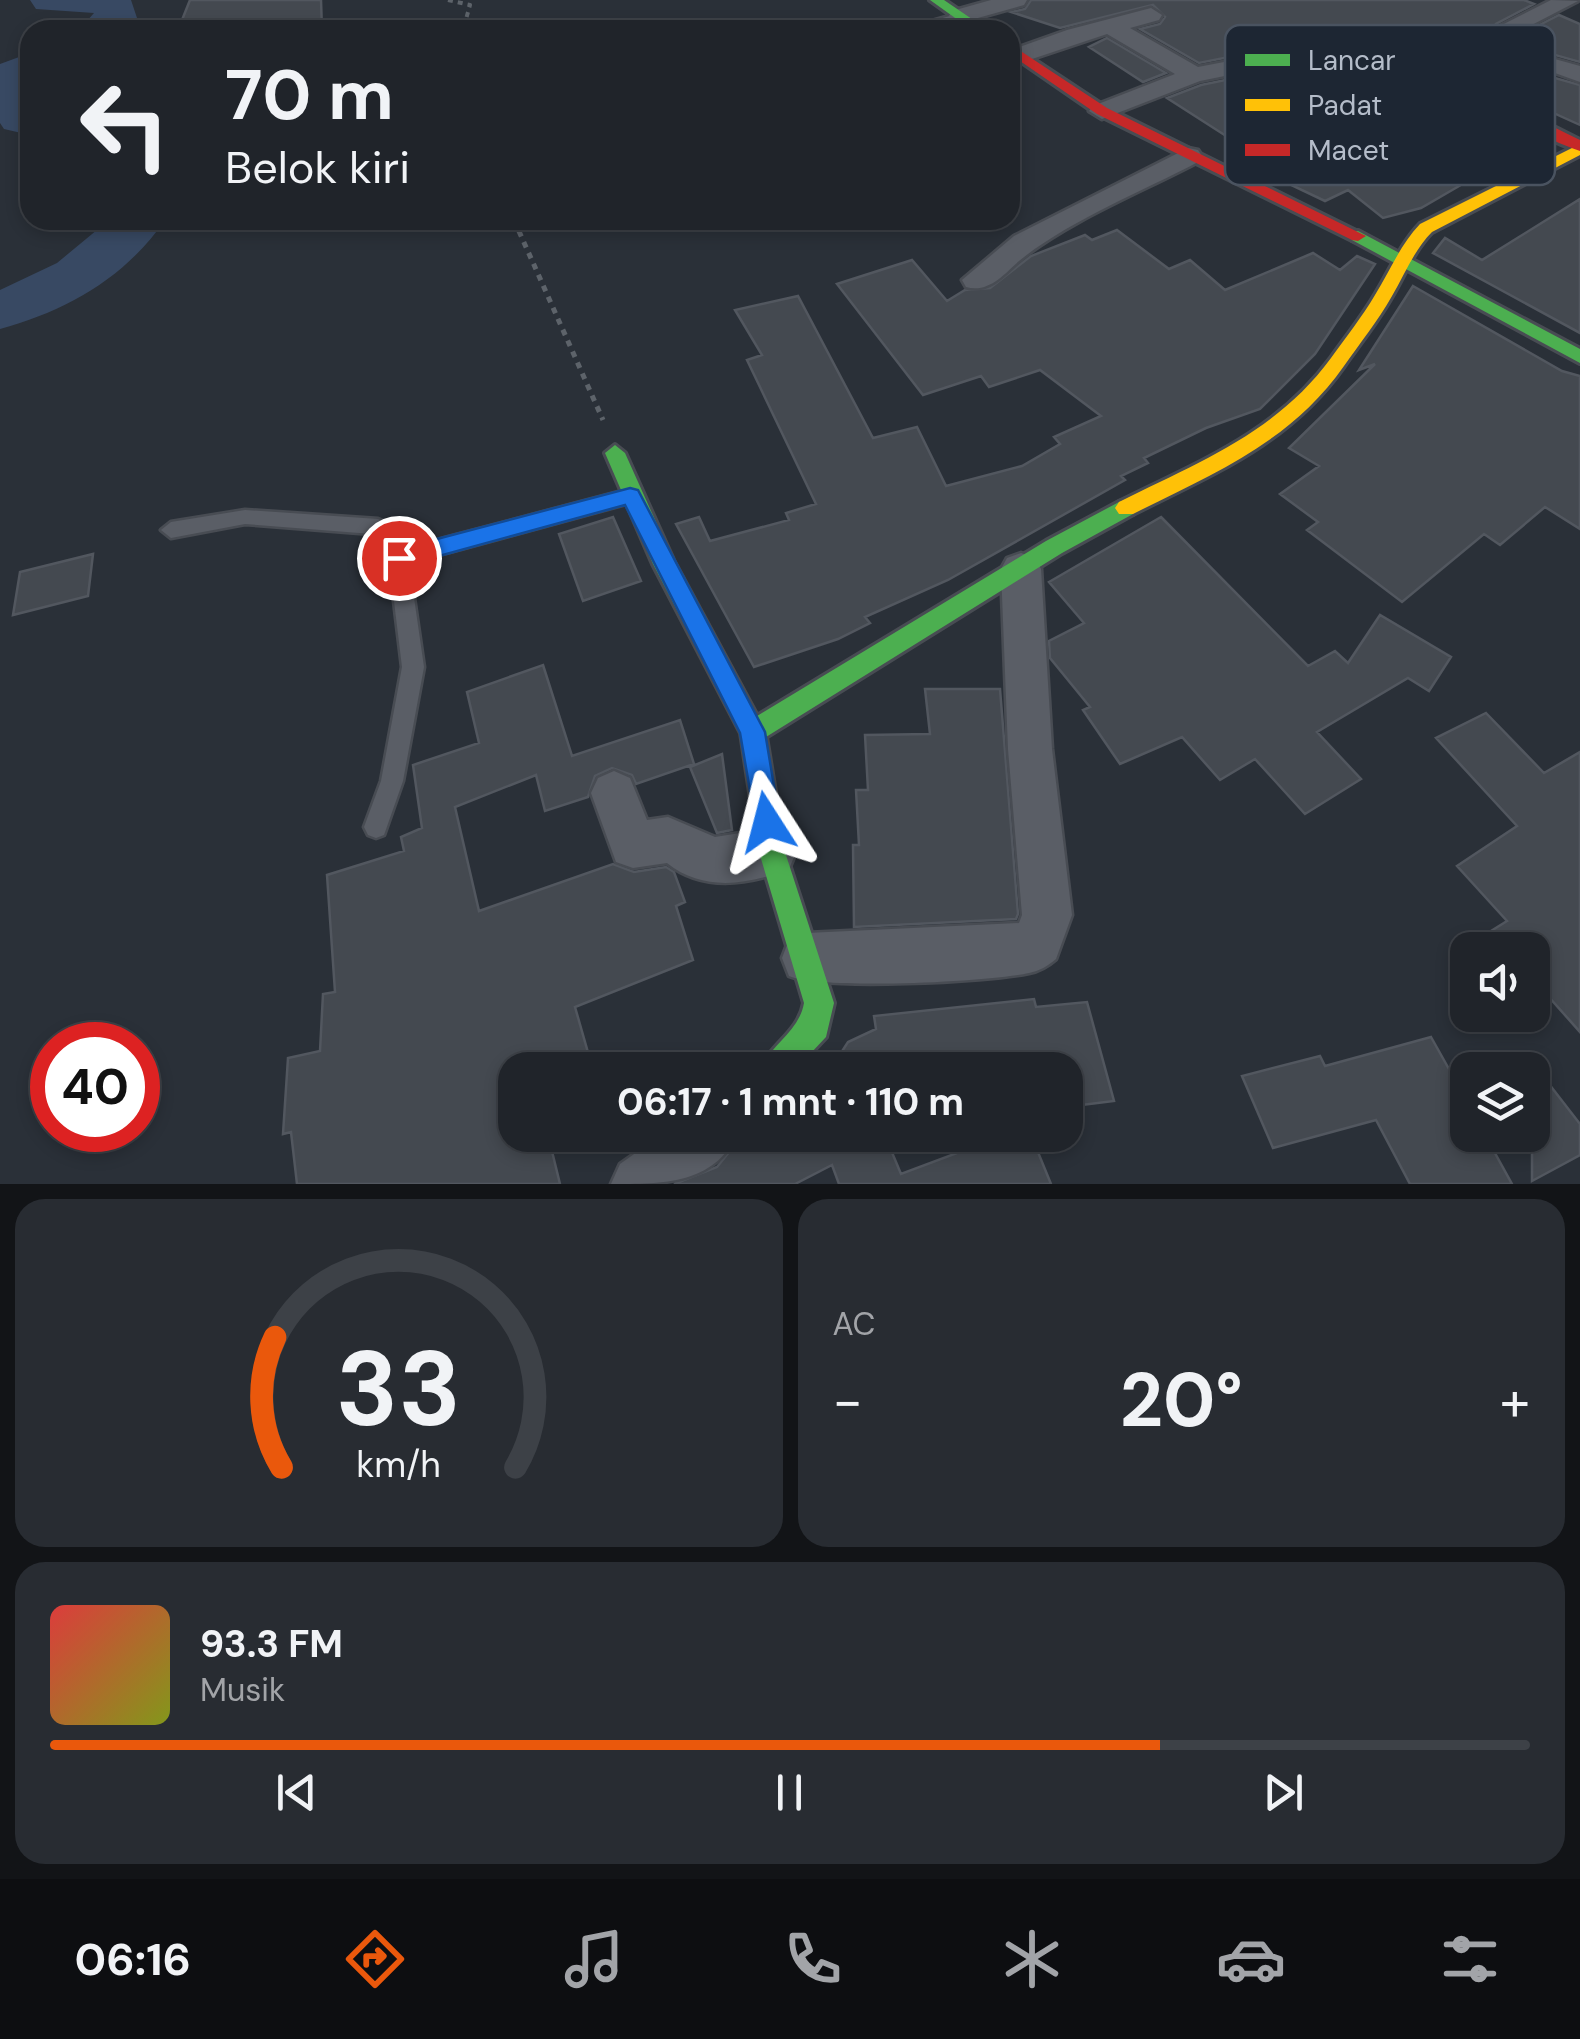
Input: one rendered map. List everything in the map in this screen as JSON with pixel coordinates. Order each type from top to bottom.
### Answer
[{"type":"street","points":[[936,0],[966,20]]},
{"type":"street","points":[[960,16],[1016,0]]},
{"type":"street","points":[[1514,25],[1567,0],[1580,6]]},
{"type":"street","points":[[1020,51],[1151,15]]},
{"type":"street","points":[[1110,26],[1194,75]]},
{"type":"street","points":[[1020,55],[1102,111],[1225,175]]},
{"type":"street","points":[[1555,65],[1580,75]]},
{"type":"street","points":[[1102,111],[1194,75],[1225,69]]},
{"type":"street","points":[[1555,136],[1580,148]]},
{"type":"street","points":[[1555,160],[1580,148]]},
{"type":"street","points":[[978,280],[1024,242],[1188,156]]},
{"type":"street","points":[[1244,185],[1580,357]]},
{"type":"street","points":[[753,732],[1020,568],[1219,458],[1260,441],[1294,413],[1334,367],[1382,298],[1413,241],[1451,212],[1505,185]]},
{"type":"street","points":[[615,454],[630,496],[753,732],[772,852],[819,1004],[815,1026],[791,1052]]},
{"type":"street","points":[[807,958],[1030,948],[1038,941],[1047,915],[1030,749],[1020,568]]},
{"type":"street","points":[[614,793],[634,845],[668,840],[708,861],[772,852]]},
{"type":"street","points":[[640,1184],[685,1152]]},
{"type":"lane","points":[[945,20],[960,16]]},
{"type":"lane","points":[[399,558],[630,496]]},
{"type":"lane","points":[[171,530],[245,516],[378,526],[399,558],[413,667],[392,781],[376,827]]},
{"type":"path","points":[[448,0],[465,1],[470,6],[466,20]]},
{"type":"path","points":[[519,230],[601,410],[615,454]]},
{"type":"building","points":[[190,0],[321,0],[322,20],[182,20]]},
{"type":"building","points":[[1031,0],[1524,0],[1534,4],[1496,25],[1225,25],[1225,58],[1199,63],[1140,29],[1160,24],[1165,17],[1153,5],[1060,28],[1011,12],[1025,9]]},
{"type":"building","points":[[1559,15],[1580,24],[1580,62],[1555,55],[1555,25],[1540,25]]},
{"type":"building","points":[[1107,38],[1166,73],[1143,82],[1089,47]]},
{"type":"building","points":[[1555,78],[1580,85],[1580,125],[1555,114]]},
{"type":"building","points":[[1225,80],[1225,135],[1167,98]]},
{"type":"building","points":[[1291,185],[1461,185],[1421,208],[1383,218],[1348,190],[1325,201]]},
{"type":"building","points":[[1580,199],[1580,333],[1433,253],[1445,238],[1482,260]]},
{"type":"building","points":[[1117,230],[1169,269],[1190,260],[1225,290],[1313,253],[1340,270],[1357,256],[1375,264],[1315,354],[1260,409],[1206,428],[1144,458],[1148,463],[1121,476],[1125,480],[948,580],[865,617],[870,623],[838,639],[754,667],[676,524],[699,517],[710,541],[789,520],[786,513],[816,504],[747,360],[762,355],[735,310],[798,296],[873,438],[917,427],[946,486],[1022,466],[1060,444],[1054,437],[1101,416],[1040,370],[989,387],[981,376],[923,395],[837,284],[912,260],[947,301],[965,290],[990,288],[1031,256],[1085,235],[1092,240]]},
{"type":"building","points":[[1413,286],[1562,371],[1580,376],[1580,529],[1545,507],[1500,545],[1484,534],[1402,602],[1307,530],[1318,522],[1280,494],[1319,466],[1289,448],[1375,364],[1359,370]]},
{"type":"building","points":[[613,517],[641,581],[583,601],[559,534]]},
{"type":"building","points":[[1161,517],[1308,666],[1335,651],[1348,663],[1380,615],[1451,657],[1429,691],[1408,678],[1317,732],[1361,779],[1305,814],[1255,759],[1220,780],[1182,737],[1120,764],[1083,710],[1090,707],[1050,658],[1049,641],[1084,623],[1049,582]]},
{"type":"building","points":[[93,554],[88,596],[13,615],[20,572]]},
{"type":"building","points":[[543,665],[572,756],[680,720],[694,764],[636,784],[632,775],[612,768],[595,776],[588,797],[545,811],[536,775],[455,807],[479,911],[613,864],[634,872],[666,867],[674,872],[685,902],[676,906],[693,960],[575,1007],[588,1052],[498,1052],[498,1152],[552,1152],[560,1184],[297,1184],[291,1132],[283,1134],[288,1058],[320,1051],[323,994],[335,992],[327,875],[404,851],[401,837],[422,828],[413,765],[479,743],[467,692]]},
{"type":"building","points":[[925,689],[1000,689],[1018,914],[1016,919],[854,927],[853,845],[859,845],[856,790],[868,790],[865,735],[930,734]]},
{"type":"building","points":[[1486,713],[1544,773],[1580,752],[1580,1032],[1550,998],[1550,932],[1492,932],[1507,921],[1457,866],[1517,826],[1436,738]]},
{"type":"building","points":[[722,754],[732,830],[717,833],[690,767]]},
{"type":"building","points":[[1034,999],[1036,1007],[1087,1002],[1114,1101],[1083,1105],[1083,1052],[842,1052],[848,1042],[876,1029],[874,1016]]},
{"type":"building","points":[[1431,1037],[1450,1071],[1450,1152],[1494,1152],[1512,1184],[1410,1184],[1376,1120],[1273,1148],[1242,1076],[1320,1056],[1325,1066]]},
{"type":"building","points":[[1550,1085],[1580,1124],[1580,1155],[1532,1181],[1532,1152],[1550,1152]]},
{"type":"building","points":[[729,1152],[892,1152],[901,1174],[960,1152],[1038,1152],[1051,1184],[839,1184],[832,1165],[795,1184],[674,1184],[717,1167]]},
{"type":"waterway","points":[[50,0],[111,1],[117,20]]},
{"type":"waterway","points":[[20,71],[3,80],[4,97],[20,118]]},
{"type":"waterway","points":[[0,310],[77,276],[129,230]]},
{"type":"traffic: fast","points":[[936,0],[966,20]]},
{"type":"traffic: fast","points":[[1358,236],[1580,357]]},
{"type":"traffic: fast","points":[[615,453],[664,564],[753,732]]},
{"type":"traffic: fast","points":[[791,1052],[815,1026],[819,1003],[772,852],[753,732],[1054,547],[1126,508]]},
{"type":"traffic: slow","points":[[1555,162],[1580,149]]},
{"type":"traffic: slow","points":[[1126,508],[1259,441],[1294,413],[1334,367],[1382,298],[1413,241],[1426,228],[1510,185]]},
{"type":"traffic: jam","points":[[1020,55],[1102,111],[1225,171]]},
{"type":"traffic: jam","points":[[1555,134],[1580,146]]},
{"type":"traffic: jam","points":[[1254,185],[1358,236]]},
{"type":"route","points":[[399,558],[630,496],[753,732],[767,822]]}]
